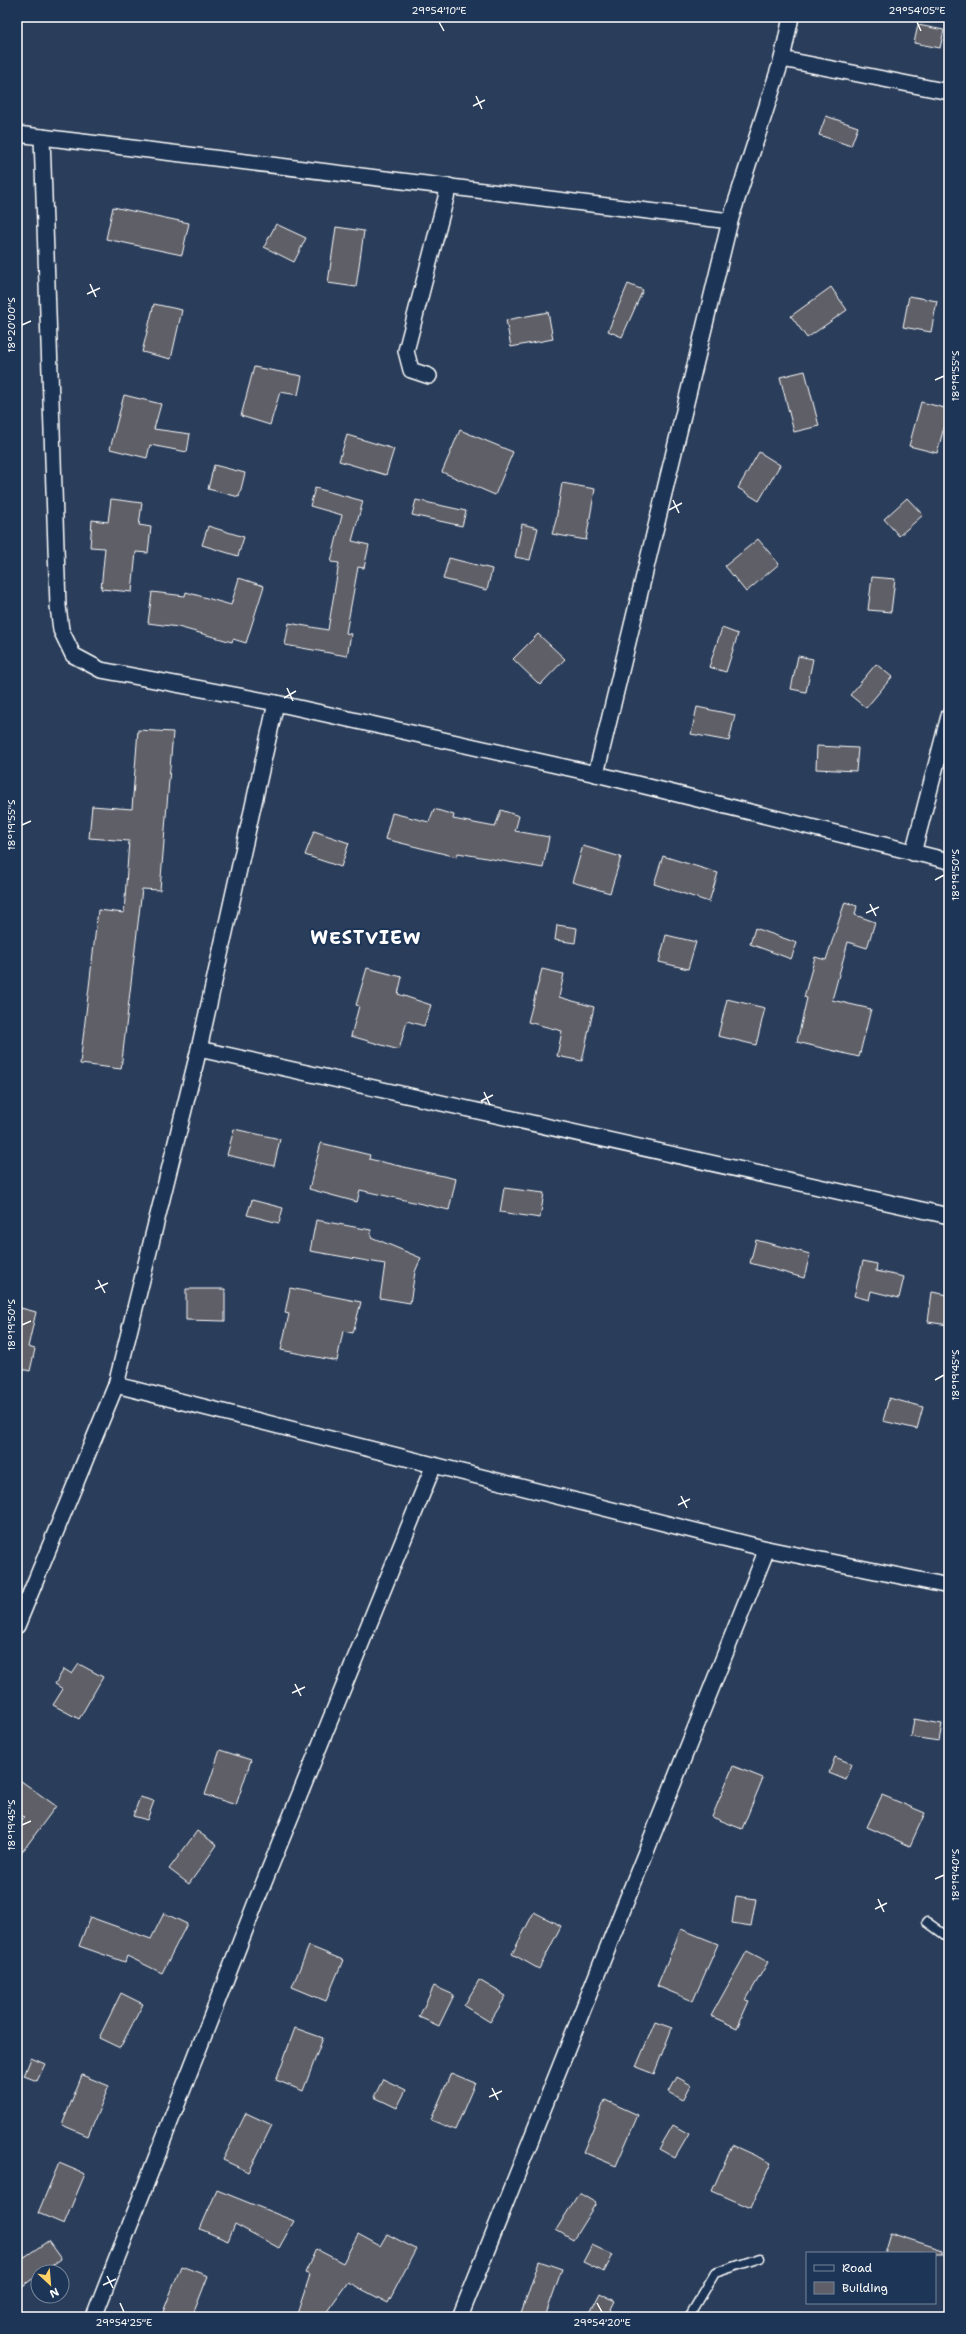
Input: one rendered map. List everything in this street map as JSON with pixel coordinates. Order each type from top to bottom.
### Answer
[{"type":"street","points":[[596,774],[730,221],[782,59],[791,17]]},
{"type":"street","points":[[782,59],[949,92]]},
{"type":"street","points":[[17,134],[730,221]]},
{"type":"street","points":[[42,137],[58,606],[61,630],[73,655],[101,670],[276,703],[596,774],[949,861]]},
{"type":"street","points":[[429,376],[411,370],[406,351],[449,186]]},
{"type":"street","points":[[17,1626],[116,1385],[199,1049],[276,703]]},
{"type":"street","points":[[913,853],[949,716]]},
{"type":"street","points":[[199,1049],[949,1216]]},
{"type":"street","points":[[116,1385],[433,1467],[767,1549],[949,1586]]},
{"type":"street","points":[[94,2317],[256,1902],[433,1467]]},
{"type":"street","points":[[460,2317],[767,1549]]},
{"type":"lane","points":[[927,1922],[949,1938]]},
{"type":"lane","points":[[689,2317],[715,2273],[760,2258]]},
{"type":"building","points":[[918,25],[944,30],[940,48],[914,43]]},
{"type":"building","points":[[826,116],[858,127],[851,146],[819,135]]},
{"type":"building","points":[[113,207],[189,223],[182,255],[106,239]]},
{"type":"building","points":[[276,224],[306,238],[294,262],[264,247]]},
{"type":"building","points":[[336,227],[364,231],[356,287],[328,283]]},
{"type":"building","points":[[628,284],[643,290],[622,337],[608,331]]},
{"type":"building","points":[[831,287],[847,310],[807,338],[791,316]]},
{"type":"building","points":[[909,296],[937,301],[931,332],[903,327]]},
{"type":"building","points":[[154,304],[182,310],[171,359],[142,352]]},
{"type":"building","points":[[548,312],[553,339],[511,347],[506,320]]},
{"type":"building","points":[[254,367],[302,376],[298,395],[280,392],[270,425],[241,416]]},
{"type":"building","points":[[805,371],[819,426],[794,432],[780,377]]},
{"type":"building","points":[[124,395],[161,404],[154,429],[190,434],[187,452],[150,445],[147,458],[110,449]]},
{"type":"building","points":[[921,402],[949,409],[937,453],[909,446]]},
{"type":"building","points":[[460,430],[513,452],[495,495],[442,472]]},
{"type":"building","points":[[347,435],[394,449],[386,475],[339,461]]},
{"type":"building","points":[[759,452],[780,465],[759,501],[738,488]]},
{"type":"building","points":[[214,465],[245,473],[239,497],[208,489]]},
{"type":"building","points":[[562,483],[595,489],[586,540],[552,534],[556,520]]},
{"type":"building","points":[[315,488],[363,501],[352,541],[369,545],[364,568],[358,567],[346,633],[351,634],[347,656],[285,645],[289,623],[328,630],[339,563],[331,562],[342,515],[310,506]]},
{"type":"building","points":[[907,498],[923,515],[899,536],[884,519]]},
{"type":"building","points":[[111,499],[142,503],[139,525],[151,527],[148,553],[136,552],[132,592],[101,589],[105,548],[90,547],[92,520],[108,522]]},
{"type":"building","points":[[416,500],[466,511],[462,526],[412,515]]},
{"type":"building","points":[[522,524],[538,528],[530,560],[515,557]]},
{"type":"building","points":[[208,526],[244,537],[238,556],[202,545]]},
{"type":"building","points":[[758,539],[779,564],[746,592],[725,566]]},
{"type":"building","points":[[449,558],[492,569],[487,590],[443,579]]},
{"type":"building","points":[[872,577],[895,579],[891,612],[868,610]]},
{"type":"building","points":[[239,578],[264,586],[246,643],[233,639],[232,642],[178,627],[148,623],[152,592],[185,596],[186,592],[231,605]]},
{"type":"building","points":[[722,628],[738,634],[726,672],[709,667]]},
{"type":"building","points":[[538,634],[565,659],[540,685],[513,659]]},
{"type":"building","points":[[798,656],[813,659],[806,692],[791,689]]},
{"type":"building","points":[[876,664],[892,677],[866,708],[850,695]]},
{"type":"building","points":[[697,707],[735,715],[729,741],[691,734]]},
{"type":"building","points":[[138,730],[173,732],[160,890],[142,889],[121,1069],[80,1064],[98,910],[124,913],[129,841],[89,838],[92,806],[132,809]]},
{"type":"building","points":[[817,746],[858,748],[856,771],[816,769]]},
{"type":"building","points":[[434,809],[454,815],[453,819],[495,827],[501,810],[519,816],[515,831],[549,837],[543,868],[458,853],[457,857],[385,839],[392,813],[429,822]]},
{"type":"building","points":[[314,831],[349,843],[341,867],[305,855]]},
{"type":"building","points":[[583,846],[621,857],[610,893],[572,882]]},
{"type":"building","points":[[663,856],[718,873],[709,902],[654,884]]},
{"type":"building","points":[[845,902],[857,906],[855,915],[875,922],[867,948],[848,942],[832,1000],[871,1009],[859,1057],[797,1042],[807,998],[804,997],[815,957],[826,960]]},
{"type":"building","points":[[557,925],[577,928],[575,943],[555,940]]},
{"type":"building","points":[[755,928],[797,943],[791,959],[750,944]]},
{"type":"building","points":[[666,935],[696,942],[688,969],[659,962]]},
{"type":"building","points":[[367,968],[402,977],[398,994],[431,1005],[424,1026],[407,1021],[399,1050],[351,1036],[359,1006],[356,1005]]},
{"type":"building","points":[[542,969],[564,974],[559,997],[594,1007],[582,1061],[557,1056],[562,1031],[528,1022]]},
{"type":"building","points":[[727,999],[765,1008],[756,1045],[718,1036]]},
{"type":"building","points":[[234,1129],[280,1139],[274,1166],[227,1155]]},
{"type":"building","points":[[321,1143],[370,1155],[369,1159],[456,1179],[449,1210],[360,1190],[357,1202],[309,1189]]},
{"type":"building","points":[[504,1188],[544,1193],[540,1218],[500,1212]]},
{"type":"building","points":[[252,1200],[283,1208],[279,1223],[247,1215]]},
{"type":"building","points":[[316,1220],[371,1230],[371,1237],[421,1258],[415,1272],[410,1303],[380,1298],[385,1264],[310,1251]]},
{"type":"building","points":[[756,1240],[810,1254],[804,1278],[750,1263]]},
{"type":"building","points":[[863,1261],[877,1264],[876,1271],[904,1277],[899,1298],[871,1291],[869,1300],[854,1296]]},
{"type":"building","points":[[290,1288],[361,1302],[353,1333],[343,1331],[337,1361],[281,1350],[289,1314],[285,1313]]},
{"type":"building","points":[[186,1289],[225,1289],[225,1321],[186,1320]]},
{"type":"building","points":[[932,1292],[949,1295],[949,1325],[928,1322]]},
{"type":"building","points":[[17,1307],[36,1312],[28,1347],[35,1349],[30,1371],[17,1368]]},
{"type":"building","points":[[889,1398],[923,1407],[917,1429],[883,1421]]},
{"type":"building","points":[[79,1664],[103,1677],[79,1719],[53,1705],[63,1689],[55,1684],[64,1669],[72,1674]]},
{"type":"building","points":[[914,1719],[942,1724],[939,1741],[911,1737]]},
{"type":"building","points":[[220,1750],[251,1760],[236,1805],[205,1795]]},
{"type":"building","points":[[835,1757],[852,1764],[846,1780],[829,1773]]},
{"type":"building","points":[[733,1766],[763,1778],[742,1829],[712,1817]]},
{"type":"building","points":[[17,1778],[56,1806],[17,1859],[17,1827],[24,1817],[17,1812]]},
{"type":"building","points":[[882,1795],[925,1813],[910,1846],[867,1827]]},
{"type":"building","points":[[140,1797],[154,1801],[147,1820],[133,1816]]},
{"type":"building","points":[[197,1831],[217,1845],[189,1884],[169,1869]]},
{"type":"building","points":[[736,1896],[756,1899],[751,1926],[732,1923]]},
{"type":"building","points":[[534,1912],[561,1926],[539,1969],[512,1954]]},
{"type":"building","points":[[164,1913],[187,1924],[162,1973],[127,1956],[125,1962],[79,1946],[90,1917],[151,1939]]},
{"type":"building","points":[[681,1929],[718,1944],[693,2001],[657,1986]]},
{"type":"building","points":[[309,1946],[343,1960],[326,2001],[292,1987]]},
{"type":"building","points":[[747,1951],[768,1962],[746,2000],[749,2001],[737,2028],[711,2016]]},
{"type":"building","points":[[479,1980],[506,1996],[490,2022],[464,2006]]},
{"type":"building","points":[[434,1986],[454,1995],[439,2026],[419,2017]]},
{"type":"building","points":[[121,1993],[143,2004],[120,2048],[99,2038]]},
{"type":"building","points":[[655,2022],[672,2028],[654,2074],[636,2067]]},
{"type":"building","points":[[295,2028],[323,2038],[303,2091],[276,2080]]},
{"type":"building","points":[[31,2058],[45,2064],[37,2081],[24,2076]]},
{"type":"building","points":[[451,2073],[475,2083],[455,2130],[431,2120]]},
{"type":"building","points":[[82,2075],[109,2086],[88,2136],[62,2125]]},
{"type":"building","points":[[677,2077],[691,2085],[683,2100],[669,2092]]},
{"type":"building","points":[[383,2079],[406,2090],[397,2108],[374,2097]]},
{"type":"building","points":[[605,2100],[638,2115],[616,2166],[583,2152]]},
{"type":"building","points":[[246,2113],[272,2125],[249,2172],[223,2160]]},
{"type":"building","points":[[673,2125],[689,2134],[675,2158],[659,2149]]},
{"type":"building","points":[[732,2145],[771,2163],[751,2208],[712,2191]]},
{"type":"building","points":[[59,2163],[85,2174],[64,2224],[38,2213]]},
{"type":"building","points":[[217,2190],[294,2221],[279,2248],[235,2224],[228,2241],[200,2229]]},
{"type":"building","points":[[579,2193],[596,2203],[573,2240],[556,2230]]},
{"type":"building","points":[[890,2233],[943,2250],[943,2253],[884,2252]]},
{"type":"building","points":[[358,2234],[380,2246],[387,2234],[416,2249],[388,2303],[348,2282],[323,2317],[296,2317],[310,2275],[305,2273],[316,2249],[343,2263]]},
{"type":"building","points":[[48,2241],[61,2259],[54,2264],[30,2264],[30,2281],[17,2290],[17,2262]]},
{"type":"building","points":[[592,2245],[613,2255],[604,2272],[583,2262]]},
{"type":"building","points":[[539,2261],[562,2269],[545,2317],[520,2317]]},
{"type":"building","points":[[181,2266],[208,2276],[192,2317],[177,2317],[163,2312]]},
{"type":"building","points":[[600,2293],[615,2301],[607,2317],[588,2317]]},
{"type":"district","name":"WESTVIEW","points":[[366,938]]}]
